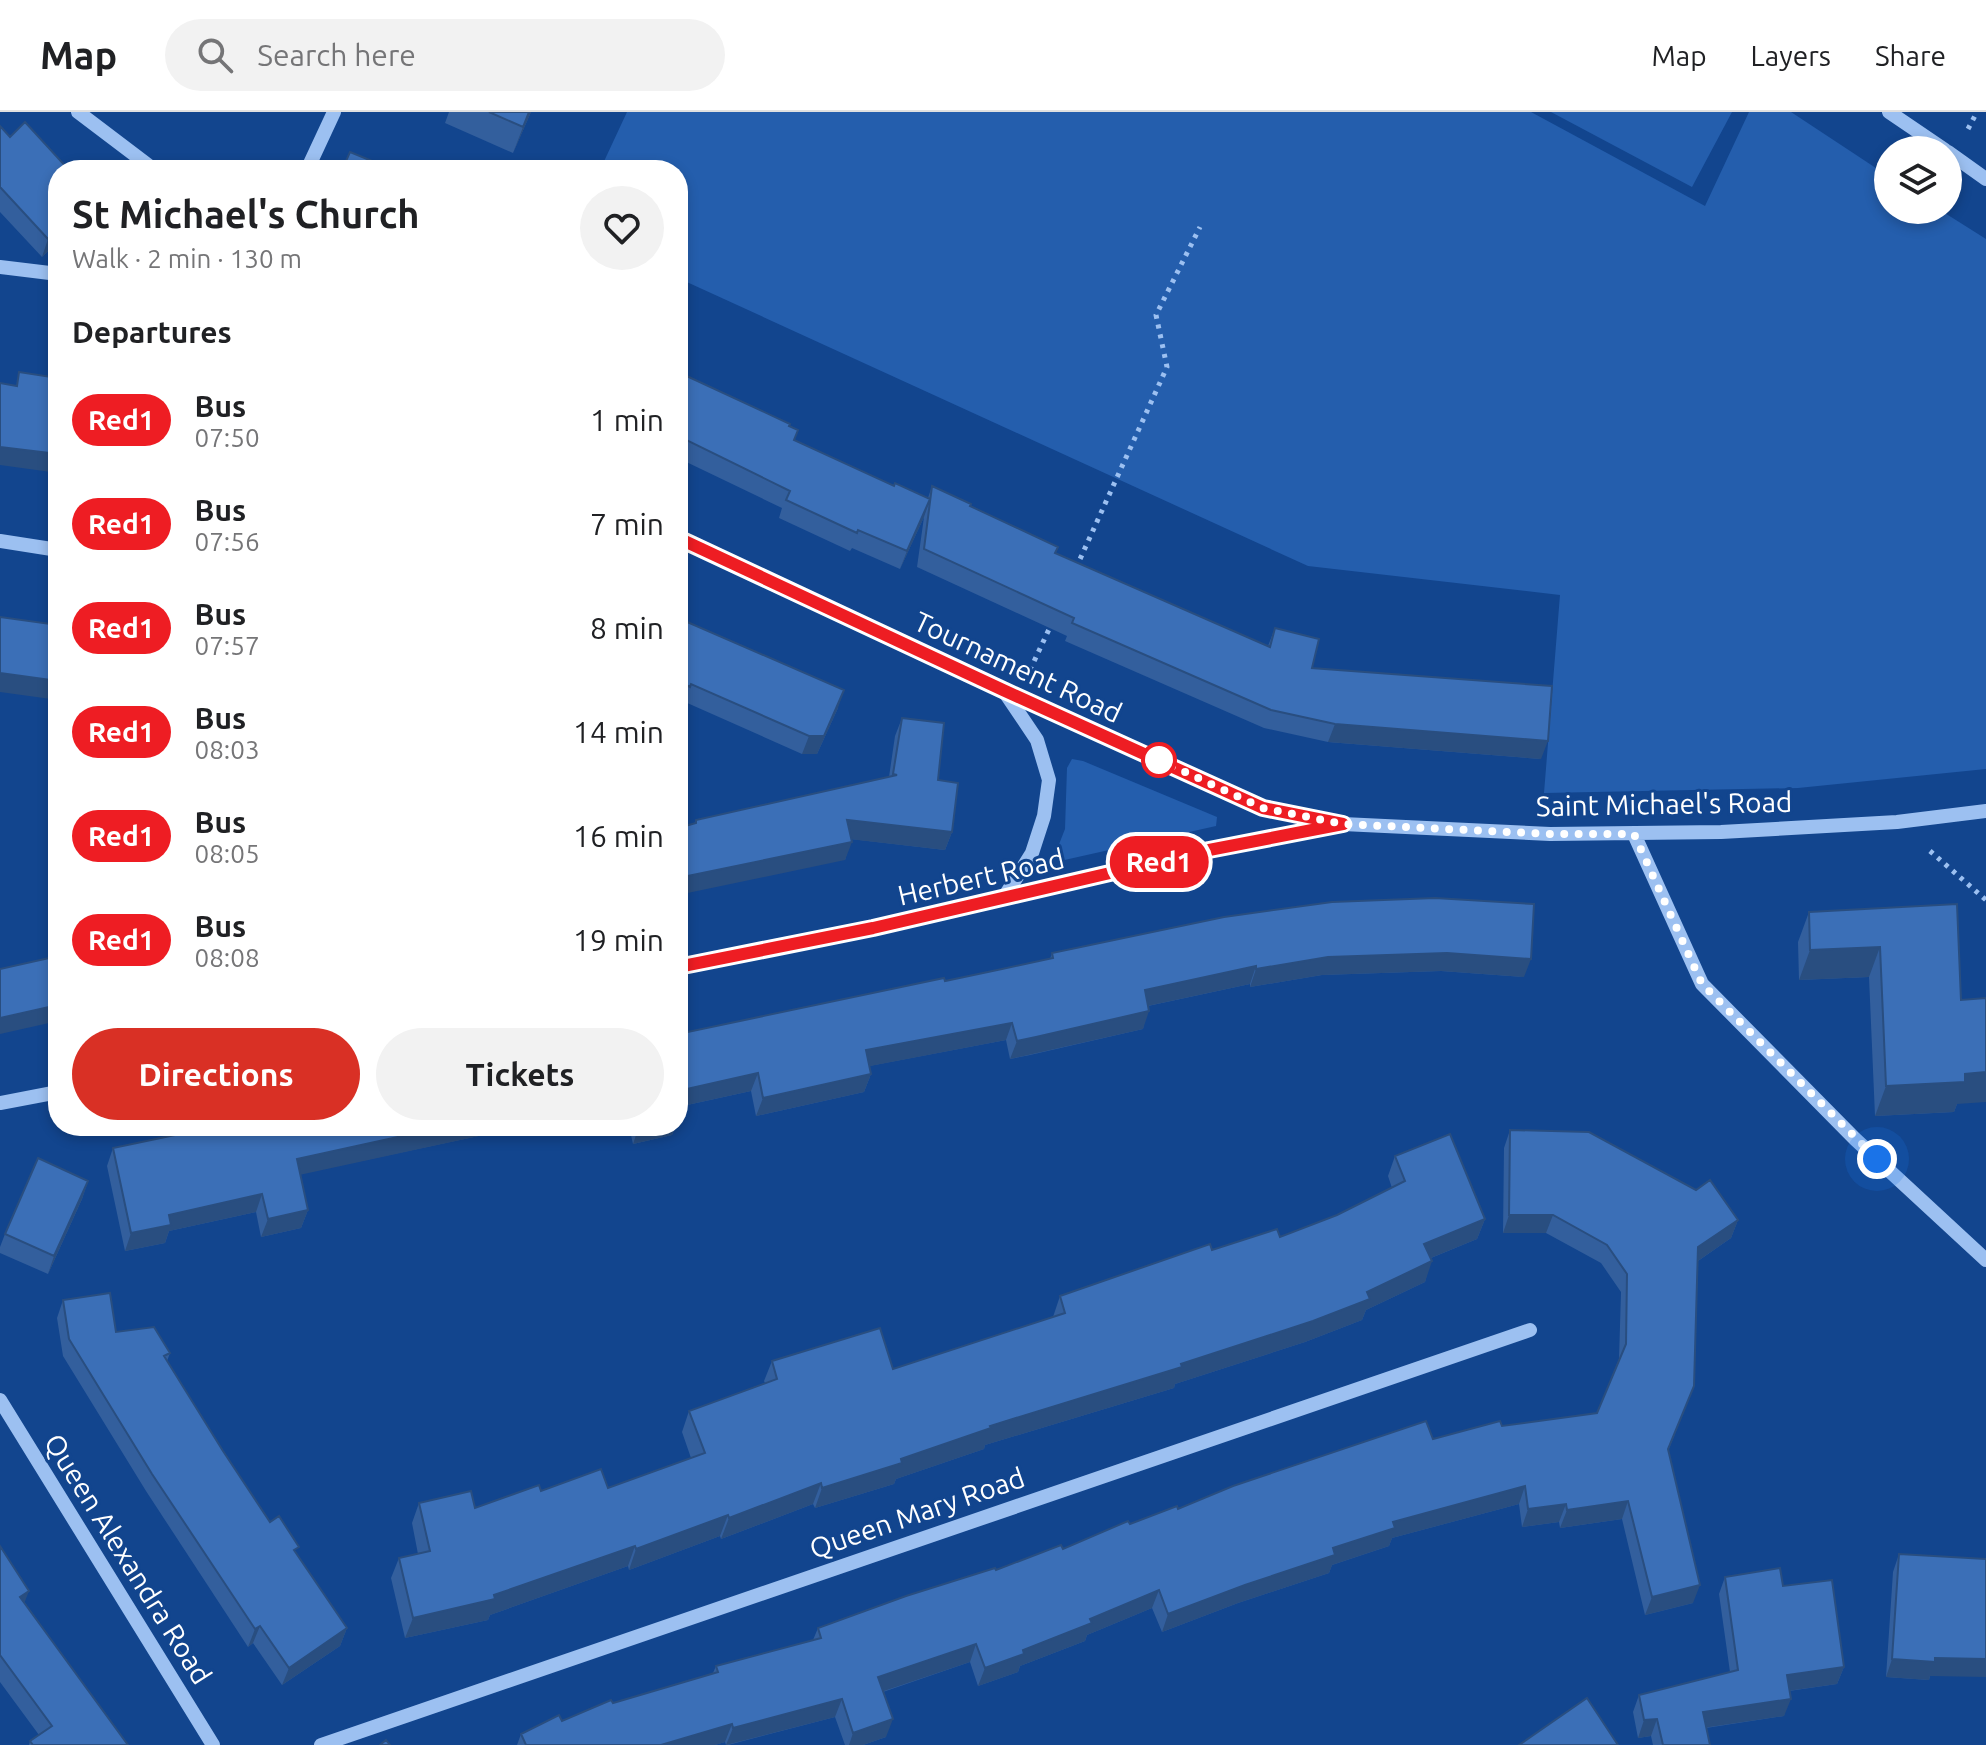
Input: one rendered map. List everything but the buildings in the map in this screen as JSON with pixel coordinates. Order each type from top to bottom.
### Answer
[{"type":"street","points":[[78,112],[141,160]]},
{"type":"street","points":[[312,160],[334,112]]},
{"type":"street","points":[[1889,112],[1924,136]]},
{"type":"street","points":[[1962,162],[1986,179]]},
{"type":"street","points":[[0,267],[48,273]]},
{"type":"street","points":[[0,541],[48,548]]},
{"type":"street","name":"Tournament Road","points":[[688,542],[1263,808],[1343,824]]},
{"type":"street","points":[[1003,690],[1037,740],[1049,780],[1044,816],[1032,853],[1003,899]]},
{"type":"street","name":"Saint Michael's Road","points":[[1343,824],[1550,834],[1634,834],[1897,822],[1986,811]]},
{"type":"street","name":"Herbert Road","points":[[688,965],[1003,899],[1209,850],[1343,824]]},
{"type":"street","points":[[1634,834],[1702,984],[1855,1139],[1986,1260]]},
{"type":"street","points":[[0,1103],[48,1094]]},
{"type":"street","name":"Queen Mary Road","points":[[321,1745],[1530,1330]]},
{"type":"street","name":"Queen Alexandra Road","points":[[0,1400],[213,1745]]},
{"type":"path","points":[[1070,582],[1167,367],[1156,315],[1200,227]]},
{"type":"path","points":[[1019,697],[1057,611]]},
{"type":"path","points":[[1897,822],[1986,900]]},
{"type":"shaded area","points":[[627,112],[1531,112],[1705,206],[1749,112],[1791,112],[1874,167],[1874,224],[1962,224],[1986,239],[1986,769],[1798,788],[1544,793],[1560,595],[1308,566],[688,283],[688,160],[605,160]]},
{"type":"shaded area","points":[[1551,112],[1732,112],[1692,187]]},
{"type":"shaded area","points":[[1072,759],[1217,817],[1216,826],[1060,861],[1054,857],[1065,829],[1067,768]]},
{"type":"bus line","name":"Red1","points":[[688,543],[1263,808],[1343,824],[1209,850],[873,928],[688,965]]},
{"type":"route","points":[[1159,760],[1263,808],[1343,824],[1550,834],[1634,834],[1702,984],[1877,1159]]}]
